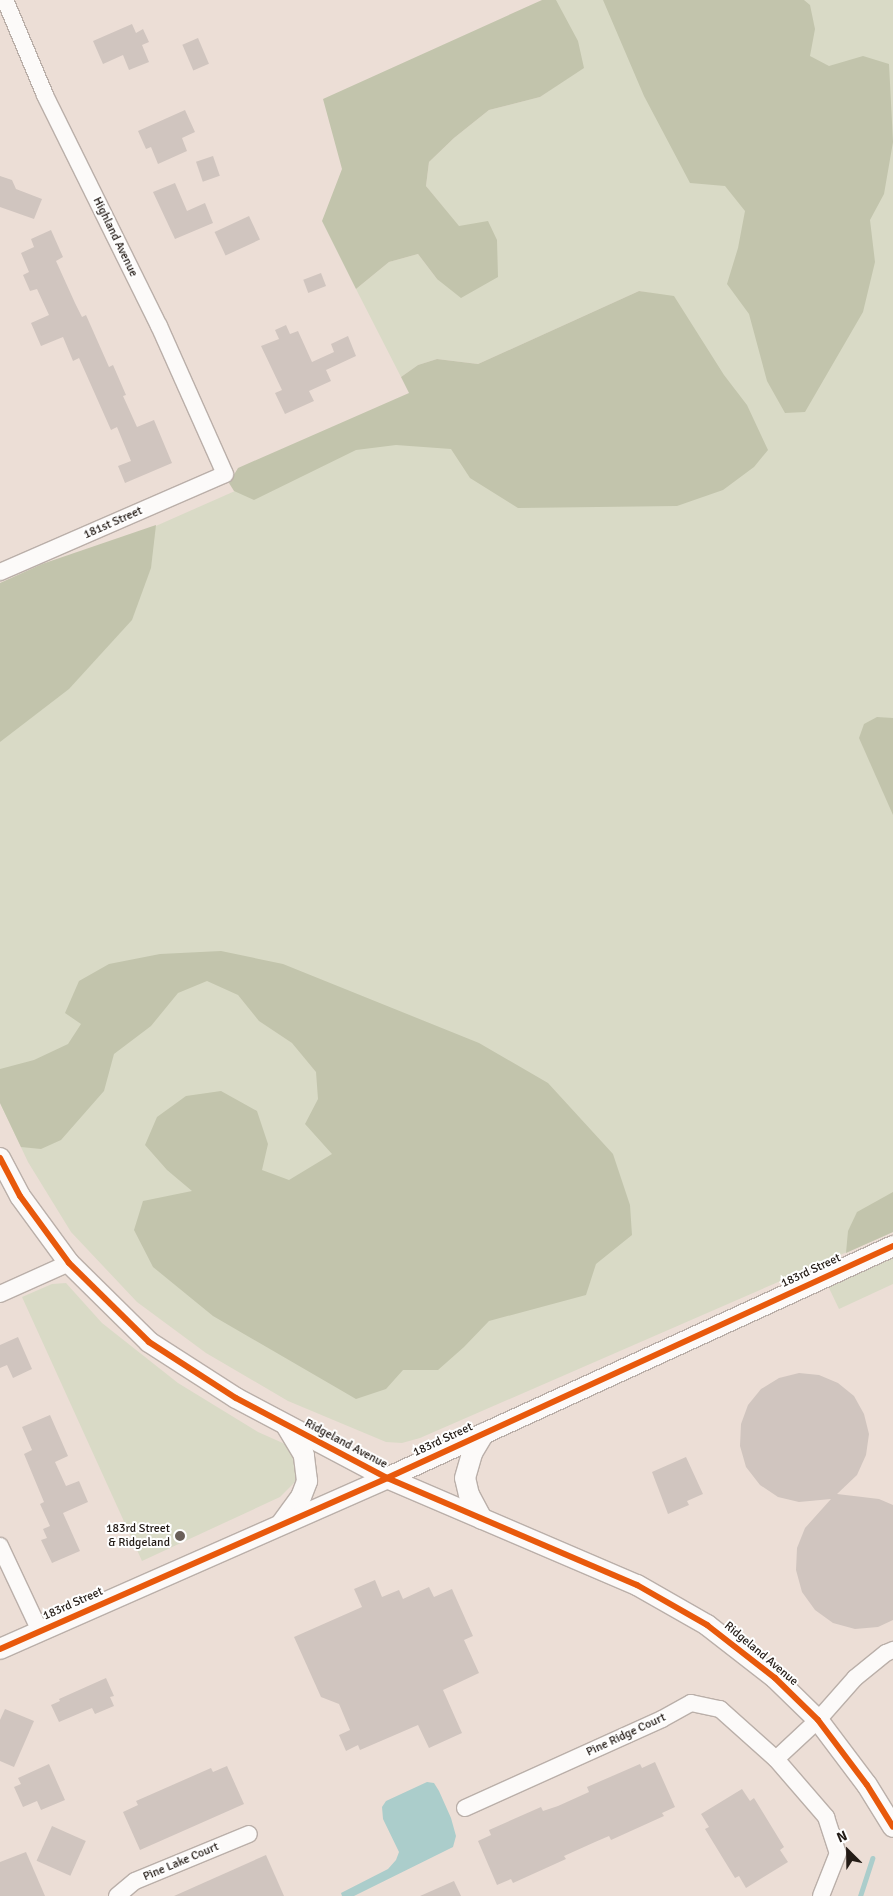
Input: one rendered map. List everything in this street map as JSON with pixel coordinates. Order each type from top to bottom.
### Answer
[{"type":"street","name":"Highland Avenue","points":[[5,0],[45,95],[159,326],[225,474]]},
{"type":"street","name":"181st Street","points":[[0,572],[225,474]]},
{"type":"street","name":"Ridgeland Avenue","points":[[0,1158],[20,1196],[68,1263],[149,1342],[236,1398],[387,1478],[637,1585],[707,1626],[775,1678],[818,1720],[867,1785],[893,1827]]},
{"type":"street","name":"183rd Street","points":[[0,1649],[387,1478],[893,1246]]},
{"type":"street","points":[[0,1294],[68,1263]]},
{"type":"street","points":[[280,1525],[301,1497],[307,1481],[304,1455],[286,1425]]},
{"type":"street","points":[[482,1519],[469,1495],[465,1478],[472,1453],[484,1433]]},
{"type":"street","points":[[0,1546],[40,1631]]},
{"type":"street","points":[[776,1759],[818,1720],[855,1678],[893,1650]]},
{"type":"street","name":"Pine Ridge Court","points":[[465,1808],[662,1719],[691,1703],[720,1709],[776,1759],[826,1817],[838,1854],[821,1896]]},
{"type":"street","name":"Pine Lake Court","points":[[117,1896],[135,1881],[249,1834]]},
{"type":"green space","points":[[542,0],[556,0],[578,41],[584,68],[540,97],[489,110],[454,138],[429,162],[426,186],[459,226],[488,221],[497,240],[498,277],[461,298],[437,279],[418,254],[389,262],[356,289],[322,221],[342,169],[323,99]]},
{"type":"green space","points":[[545,0],[893,0],[893,1232],[420,1438],[402,1443],[386,1442],[288,1401],[206,1353],[137,1302],[71,1232],[28,1162],[0,1103],[0,595],[673,297],[639,291],[478,364],[437,359],[418,365],[401,377],[356,289],[389,262],[418,254],[437,279],[459,227],[426,186],[429,162],[454,138],[489,110],[540,97],[576,72]]},
{"type":"green space","points":[[603,0],[804,0],[810,5],[815,29],[810,56],[829,66],[863,56],[889,64],[893,142],[884,194],[870,220],[875,262],[863,312],[805,412],[785,413],[767,381],[749,314],[727,284],[738,248],[745,211],[725,186],[690,183],[644,96]]},
{"type":"green space","points":[[639,291],[674,296],[724,375],[747,405],[768,450],[754,467],[723,490],[677,506],[518,508],[470,478],[451,449],[396,445],[356,450],[254,500],[234,491],[229,483],[238,468],[409,393],[401,377],[418,365],[437,359],[478,364]]},
{"type":"green space","points":[[156,525],[151,568],[132,620],[69,689],[0,742],[0,583],[42,564]]},
{"type":"green space","points":[[877,717],[893,718],[893,815],[859,738],[864,724]]},
{"type":"green space","points":[[221,951],[283,964],[479,1043],[548,1083],[613,1154],[630,1205],[632,1235],[596,1264],[586,1295],[489,1321],[438,1370],[403,1370],[386,1389],[356,1399],[213,1316],[153,1267],[134,1230],[143,1201],[192,1191],[167,1170],[145,1145],[157,1117],[186,1096],[221,1091],[257,1111],[268,1144],[262,1170],[289,1180],[332,1154],[305,1124],[318,1099],[316,1072],[292,1043],[259,1021],[238,995],[207,981],[178,993],[151,1026],[114,1054],[104,1091],[61,1140],[41,1149],[21,1147],[0,1103],[0,1069],[34,1060],[68,1044],[81,1024],[65,1013],[79,981],[109,964],[160,954]]},
{"type":"green space","points":[[893,1192],[893,1232],[846,1253],[848,1231],[857,1212]]},
{"type":"green space","points":[[893,1257],[893,1284],[839,1309],[828,1286]]},
{"type":"green space","points":[[66,1283],[102,1323],[178,1383],[258,1432],[285,1444],[297,1461],[297,1480],[280,1497],[142,1561],[22,1297],[52,1284]]},
{"type":"water","points":[[427,1782],[434,1783],[451,1818],[456,1836],[453,1847],[354,1896],[342,1896],[341,1893],[388,1869],[396,1860],[399,1852],[383,1819],[382,1807],[386,1801]]},
{"type":"building","points":[[132,24],[136,33],[143,29],[149,42],[142,45],[149,62],[129,70],[123,55],[103,64],[93,41]]},
{"type":"building","points":[[198,38],[209,64],[193,70],[182,45]]},
{"type":"building","points":[[185,110],[195,132],[182,138],[187,151],[158,164],[151,147],[146,149],[138,131]]},
{"type":"building","points":[[213,156],[220,176],[203,182],[196,162]]},
{"type":"building","points":[[0,176],[12,180],[16,189],[42,199],[34,219],[0,207]]},
{"type":"building","points":[[175,183],[187,211],[205,203],[213,223],[175,239],[153,192]]},
{"type":"building","points":[[249,216],[260,240],[226,256],[215,232]]},
{"type":"building","points":[[51,230],[63,257],[56,261],[82,317],[86,315],[109,367],[113,365],[126,395],[123,396],[137,427],[154,420],[172,463],[125,483],[118,466],[131,461],[117,427],[111,430],[79,358],[73,361],[63,337],[41,346],[31,323],[49,315],[37,289],[30,291],[23,275],[29,272],[21,253],[34,247],[31,239]]},
{"type":"building","points":[[321,273],[326,286],[308,293],[303,280]]},
{"type":"building","points":[[286,325],[290,334],[298,331],[312,362],[334,352],[331,344],[348,336],[356,356],[326,370],[331,381],[309,391],[314,401],[285,414],[275,393],[282,390],[261,346],[279,339],[275,330]]},
{"type":"building","points":[[18,1337],[32,1369],[13,1378],[7,1365],[0,1368],[0,1345]]},
{"type":"building","points":[[799,1373],[819,1375],[838,1383],[854,1396],[864,1414],[869,1434],[866,1455],[857,1475],[837,1494],[879,1499],[893,1505],[893,1620],[878,1627],[855,1629],[833,1623],[815,1610],[802,1592],[796,1570],[797,1548],[805,1528],[831,1499],[799,1502],[778,1497],[760,1485],[746,1467],[740,1446],[741,1424],[748,1405],[761,1389],[779,1378]]},
{"type":"building","points":[[50,1415],[68,1456],[55,1462],[66,1486],[79,1481],[88,1502],[63,1513],[80,1551],[52,1563],[41,1540],[47,1538],[43,1529],[50,1526],[40,1504],[44,1502],[24,1454],[32,1450],[22,1427]]},
{"type":"building","points":[[686,1457],[703,1494],[687,1501],[689,1505],[668,1514],[652,1472]]},
{"type":"building","points":[[375,1580],[382,1597],[399,1590],[403,1599],[429,1587],[434,1597],[452,1589],[473,1636],[464,1640],[479,1673],[443,1690],[462,1733],[429,1748],[418,1725],[360,1750],[358,1745],[346,1751],[339,1735],[350,1730],[339,1704],[321,1697],[294,1637],[362,1607],[354,1589]]},
{"type":"building","points":[[106,1678],[114,1696],[110,1697],[114,1706],[95,1714],[92,1708],[59,1722],[51,1705],[60,1701],[59,1699]]},
{"type":"building","points":[[5,1709],[34,1721],[14,1767],[0,1761],[0,1720]]},
{"type":"building","points":[[655,1762],[675,1807],[662,1813],[664,1816],[611,1840],[609,1836],[595,1842],[564,1856],[566,1859],[513,1883],[511,1879],[497,1885],[478,1841],[491,1835],[489,1830],[541,1807],[543,1811],[558,1806],[589,1792],[587,1787],[640,1764],[642,1768]]},
{"type":"building","points":[[49,1764],[65,1800],[41,1810],[37,1801],[23,1807],[14,1787],[21,1784],[18,1778]]},
{"type":"building","points":[[227,1766],[244,1804],[140,1850],[123,1812],[138,1805],[136,1801],[211,1768],[213,1772]]},
{"type":"building","points":[[742,1789],[750,1801],[754,1798],[784,1847],[780,1850],[788,1862],[746,1888],[739,1876],[735,1878],[705,1829],[709,1827],[701,1814]]},
{"type":"building","points":[[52,1826],[86,1841],[70,1876],[37,1861]]},
{"type":"building","points":[[26,1852],[45,1896],[0,1896],[0,1862]]},
{"type":"building","points":[[266,1855],[284,1896],[174,1896]]},
{"type":"building","points":[[454,1881],[461,1896],[420,1896]]},
{"type":"waterway","points":[[860,1896],[872,1858]]},
{"type":"cycle path","points":[[0,1158],[20,1196],[69,1263],[149,1342],[236,1398],[387,1478],[637,1585],[707,1625],[775,1678],[818,1720],[867,1785],[893,1827]]},
{"type":"cycle path","points":[[0,1649],[387,1478],[893,1246]]},
{"type":"place","name":"183rd Street & Ridgeland","points":[[180,1536]]}]
